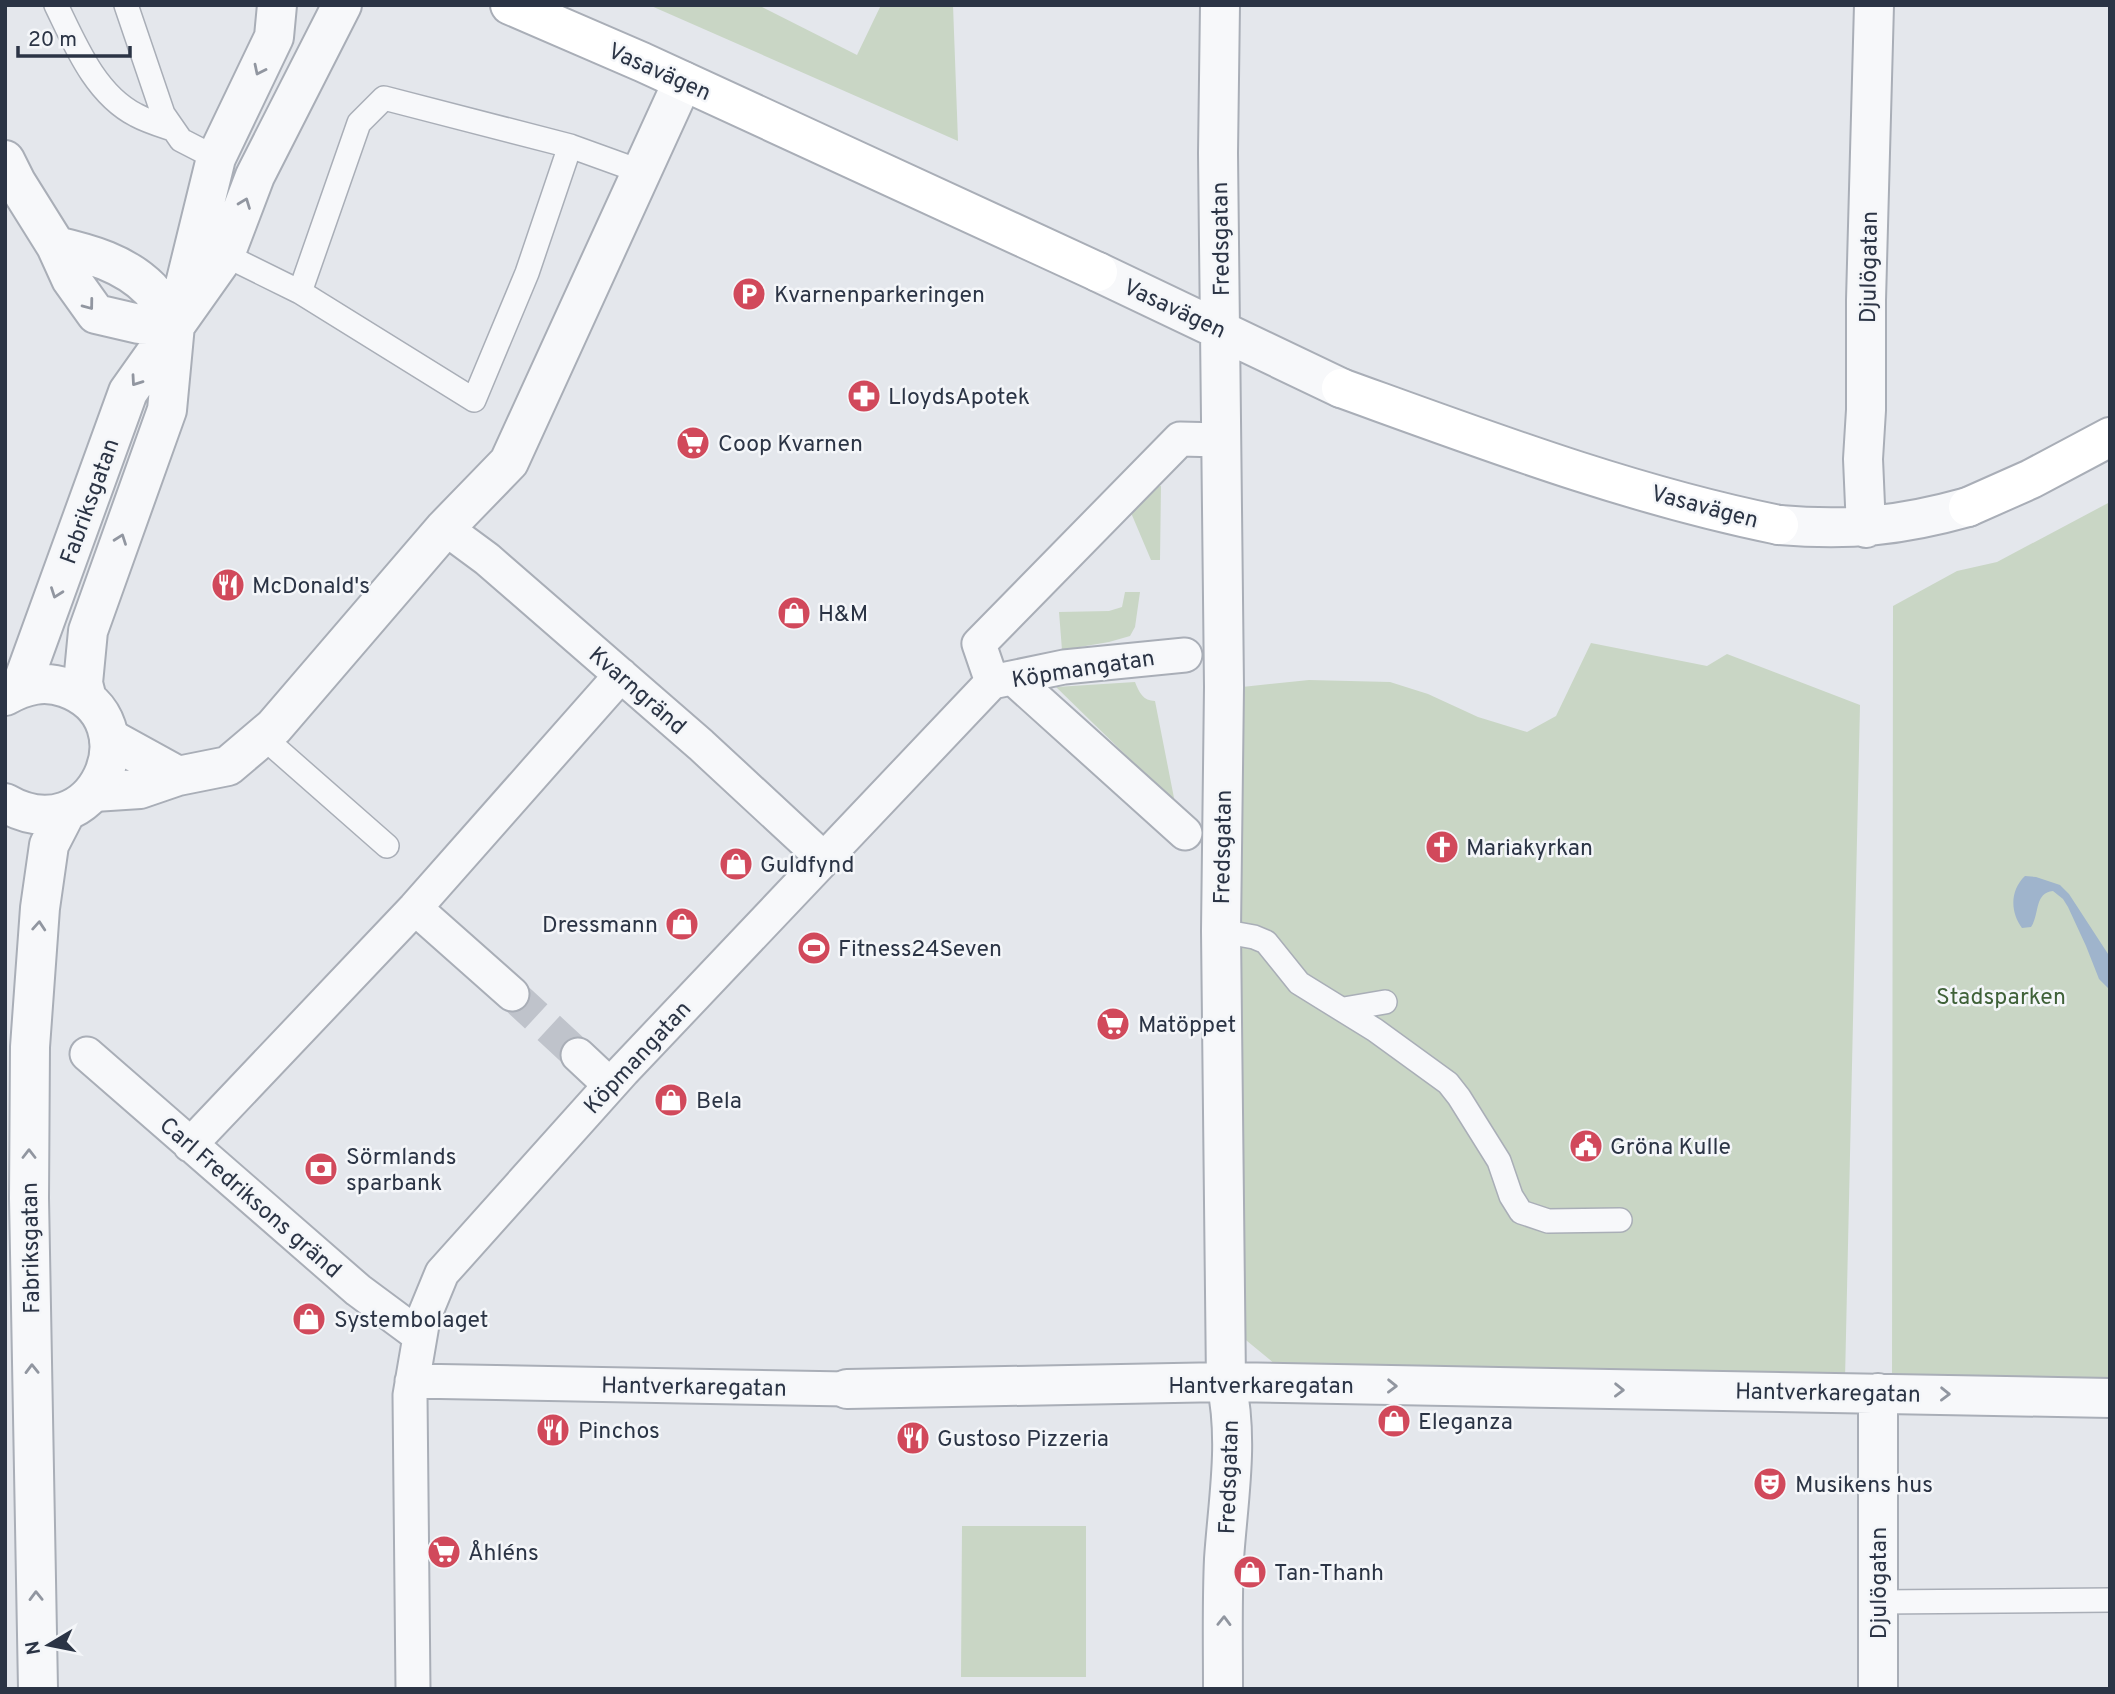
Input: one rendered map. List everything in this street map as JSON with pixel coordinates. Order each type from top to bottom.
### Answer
[{"type":"main road","name":"Vasavägen","points":[[510,5],[683,81],[1098,272]]},
{"type":"main road","name":"Vasavägen","points":[[1342,388],[1599,477],[1718,513],[1779,525]]},
{"type":"main road","points":[[1968,507],[2031,479],[2110,437]]},
{"type":"street","name":"Fabriksgatan","points":[[86,699],[83,683],[89,631],[167,410],[175,325],[216,158],[274,37],[277,5]]},
{"type":"street","name":"Fabriksgatan","points":[[13,691],[128,393],[225,255],[255,176],[342,5]]},
{"type":"street","name":"Fredsgatan","points":[[1220,5],[1218,153],[1224,687],[1221,930],[1226,1382],[1231,1408],[1233,1459],[1224,1560],[1223,1689]]},
{"type":"street","name":"Djulögatan","points":[[1866,528],[1863,459],[1874,5]]},
{"type":"street","points":[[5,803],[21,812],[44,816],[80,802],[228,765],[274,727],[445,528],[509,462],[683,81]]},
{"type":"street","points":[[5,160],[57,246],[71,279],[96,314],[139,324],[175,325]]},
{"type":"street","points":[[57,246],[89,254],[121,267],[150,289],[175,325]]},
{"type":"street","name":"Vasavägen","points":[[1098,272],[1342,388]]},
{"type":"street","points":[[1185,833],[1003,680],[979,644],[1180,439],[1222,440]]},
{"type":"street","name":"Vasavägen","points":[[1779,525],[1825,529],[1866,528],[1896,525],[1968,507]]},
{"type":"street","name":"Kvarngränd","points":[[445,528],[487,559],[621,675],[824,859]]},
{"type":"street","name":"Köpmangatan","points":[[412,1689],[410,1395],[423,1320],[442,1273],[610,1085],[824,859],[1003,680],[1064,667],[1185,654]]},
{"type":"street","points":[[190,1145],[415,908],[621,675]]},
{"type":"street","points":[[13,691],[44,683],[57,684],[77,692],[102,716],[109,738],[178,776]]},
{"type":"street","name":"Fabriksgatan","points":[[38,1689],[18,1296],[30,1047],[40,908],[49,845],[80,802],[101,783],[108,766],[109,738]]},
{"type":"street","points":[[415,908],[512,994]]},
{"type":"street","name":"Carl Fredriksons gränd","points":[[87,1054],[358,1290],[420,1336]]},
{"type":"street","points":[[578,1055],[610,1085]]},
{"type":"street","name":"Hantverkaregatan","points":[[412,1381],[847,1389],[1226,1382],[2110,1398]]},
{"type":"street","name":"Djulögatan","points":[[1878,1393],[1878,1689]]},
{"type":"lane","points":[[56,5],[96,78],[117,102],[136,115],[172,129]]},
{"type":"lane","points":[[126,5],[163,114],[181,140],[216,158]]},
{"type":"lane","points":[[300,292],[359,123],[384,99],[569,146],[642,172]]},
{"type":"lane","points":[[225,255],[300,292],[474,400],[527,273],[569,146]]},
{"type":"lane","points":[[263,737],[387,846]]},
{"type":"lane","points":[[1221,930],[1266,942],[1299,983],[1344,1009],[1448,1083],[1499,1161],[1511,1196],[1521,1212],[1548,1221],[1620,1220]]},
{"type":"lane","points":[[1344,1009],[1385,1002]]},
{"type":"lane","points":[[1878,1602],[2110,1600]]},
{"type":"green space","points":[[649,5],[758,5],[857,55],[881,5],[953,5],[958,141]]},
{"type":"green space","points":[[1161,486],[1160,560],[1151,560],[1126,501],[1134,490]]},
{"type":"green space","name":"Stadsparken","points":[[2110,502],[2110,1387],[1892,1386],[1893,606],[1957,571],[1997,562]]},
{"type":"green space","points":[[1125,592],[1140,592],[1135,627],[1130,636],[1062,650],[1059,612],[1109,611],[1122,607]]},
{"type":"green space","points":[[1591,643],[1707,666],[1727,654],[1860,705],[1845,1380],[1275,1364],[1241,1336],[1242,687],[1309,680],[1390,682],[1428,694],[1478,717],[1527,732],[1556,716]]},
{"type":"green space","points":[[1135,682],[1144,698],[1155,701],[1175,803],[1056,687]]},
{"type":"green space","points":[[962,1526],[1086,1526],[1086,1677],[961,1677]]},
{"type":"water","points":[[2025,876],[2060,885],[2069,894],[2110,957],[2110,990],[2099,979],[2068,907],[2053,891],[2040,900],[2031,927],[2022,928],[2015,915],[2013,901],[2014,894]]},
{"type":"tunnel","points":[[512,994],[578,1055]]},
{"type":"place","name":"Kvarnenparkeringen","points":[[749,294]]},
{"type":"place","name":"LloydsApotek","points":[[864,396]]},
{"type":"place","name":"Coop Kvarnen","points":[[693,443]]},
{"type":"place","name":"McDonald's","points":[[228,585]]},
{"type":"place","name":"H&M","points":[[794,613]]},
{"type":"place","name":"Mariakyrkan","points":[[1442,847]]},
{"type":"place","name":"Guldfynd","points":[[736,864]]},
{"type":"place","name":"Dressmann","points":[[682,924]]},
{"type":"place","name":"Fitness24Seven","points":[[814,948]]},
{"type":"place","name":"Matöppet","points":[[1113,1024]]},
{"type":"place","name":"Bela","points":[[671,1100]]},
{"type":"place","name":"Gröna Kulle","points":[[1586,1146]]},
{"type":"place","name":"Sörmlands sparbank","points":[[321,1169]]},
{"type":"place","name":"Systembolaget","points":[[309,1319]]},
{"type":"place","name":"Eleganza","points":[[1394,1421]]},
{"type":"place","name":"Pinchos","points":[[553,1430]]},
{"type":"place","name":"Gustoso Pizzeria","points":[[913,1438]]},
{"type":"place","name":"Musikens hus","points":[[1770,1484]]},
{"type":"place","name":"Åhléns","points":[[444,1552]]},
{"type":"place","name":"Tan-Thanh","points":[[1250,1572]]}]
